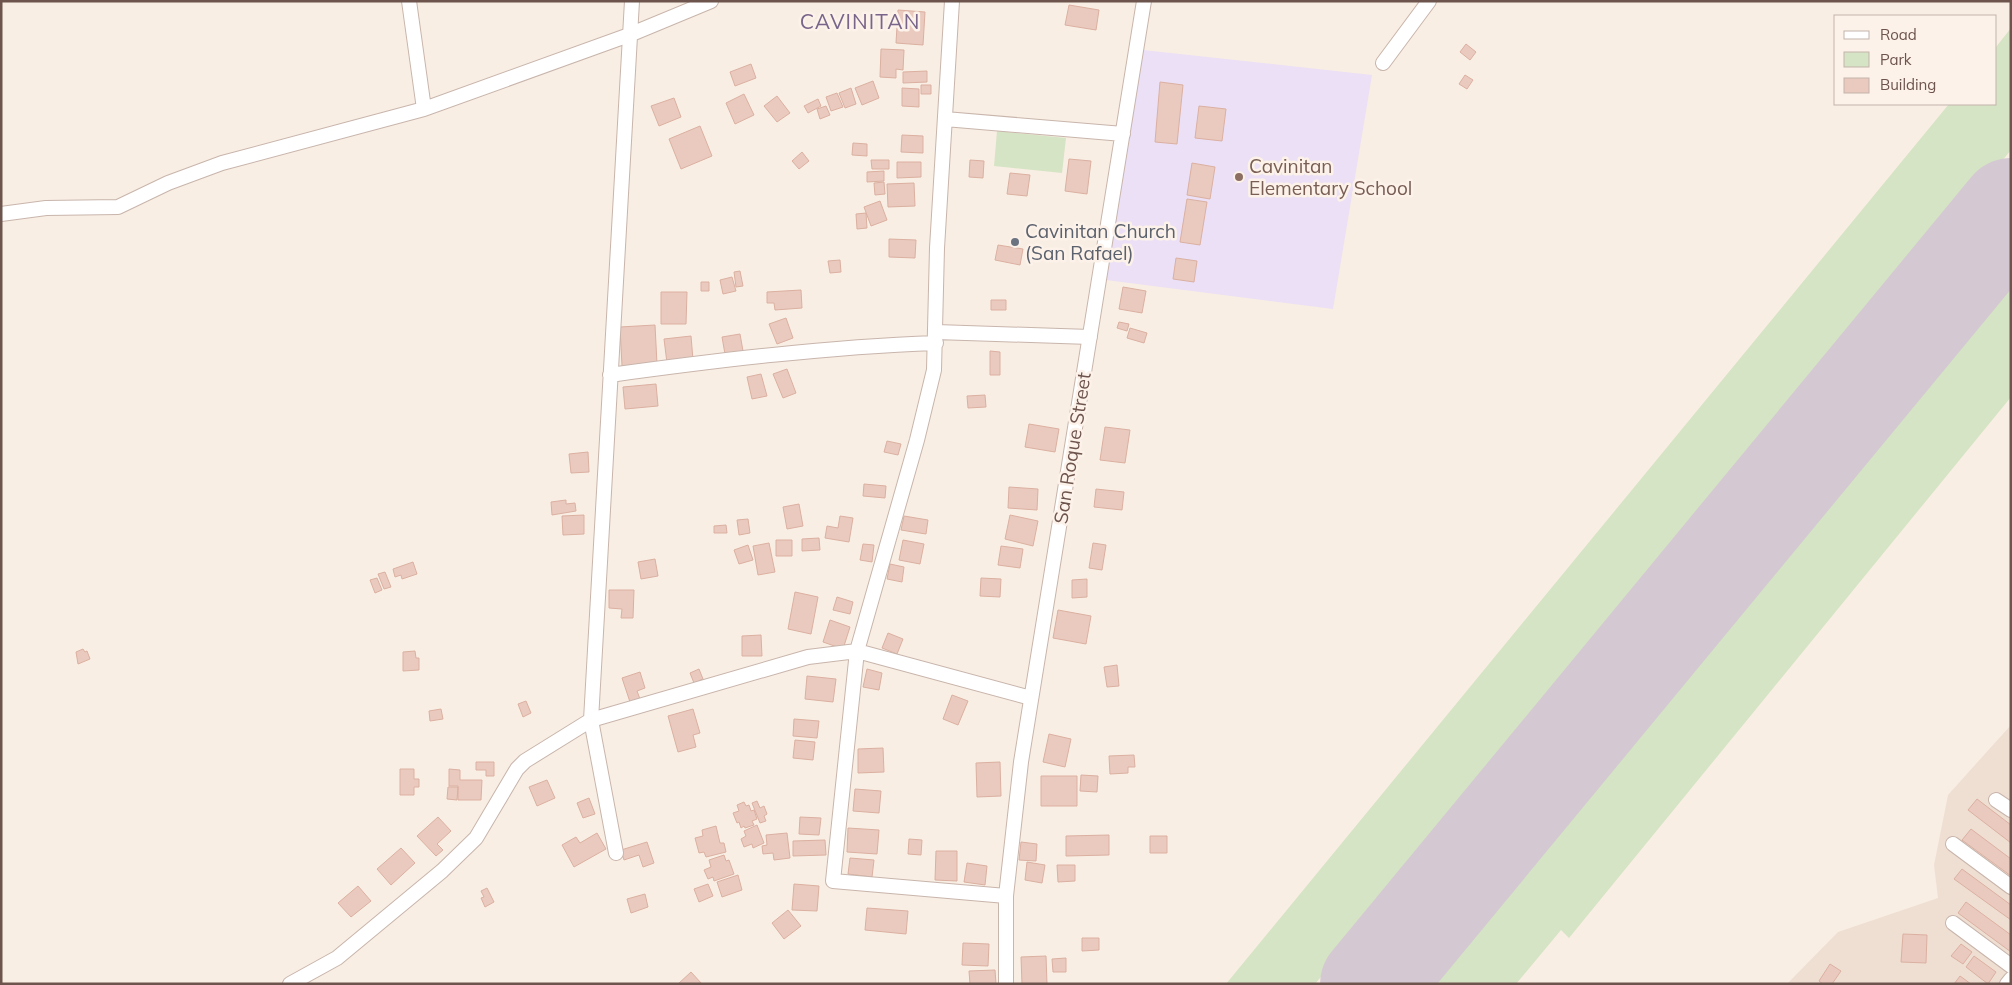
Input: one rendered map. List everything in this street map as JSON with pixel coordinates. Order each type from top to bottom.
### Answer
[{"type":"street","points":[[409,1],[424,109]]},
{"type":"street","points":[[616,853],[592,720],[632,1]]},
{"type":"street","points":[[1,214],[46,208],[118,206],[168,183],[222,163],[424,109],[629,34],[711,1]]},
{"type":"street","points":[[952,1],[937,248],[936,338],[931,389],[857,651],[833,880],[1006,896]]},
{"type":"street","name":"San Roque Street","points":[[1006,984],[1006,896],[1021,762],[1144,1]]},
{"type":"street","points":[[1383,63],[1429,1]]},
{"type":"street","points":[[944,119],[1123,134]]},
{"type":"street","points":[[610,375],[708,361],[936,338],[1090,337]]},
{"type":"street","points":[[290,984],[336,958],[356,944],[442,871],[476,838],[518,769],[525,761],[592,720],[808,657],[857,651],[1031,698]]},
{"type":"street","points":[[1996,800],[2011,810]]},
{"type":"street","points":[[1953,844],[2011,887]]},
{"type":"street","points":[[1953,922],[2011,966]]},
{"type":"street","points":[[2007,984],[2011,979]]},
{"type":"shaded area","name":"Cavinitan Elementary School","points":[[1143,50],[1372,75],[1333,309],[1106,280]]},
{"type":"shaded area","points":[[2011,725],[2011,984],[1787,984],[1838,932],[1938,898],[1934,865],[1948,795]]},
{"type":"green space","points":[[2011,28],[2011,150],[1315,984],[1226,984],[1948,105],[1997,105],[1997,46]]},
{"type":"green space","points":[[997,131],[1066,138],[1062,173],[994,166]]},
{"type":"green space","points":[[2011,266],[2011,397],[1569,938],[1561,930],[1516,984],[1424,984]]},
{"type":"building","points":[[1069,5],[1099,10],[1096,30],[1065,25]]},
{"type":"building","points":[[898,10],[925,12],[923,45],[896,43]]},
{"type":"building","points":[[1466,44],[1476,52],[1470,60],[1460,52]]},
{"type":"building","points":[[881,49],[904,50],[903,70],[896,69],[896,78],[880,77]]},
{"type":"building","points":[[751,64],[756,78],[735,86],[730,72]]},
{"type":"building","points":[[927,71],[927,82],[903,83],[903,72]]},
{"type":"building","points":[[1465,75],[1473,80],[1467,89],[1459,84]]},
{"type":"building","points":[[873,81],[879,98],[862,105],[855,88]]},
{"type":"building","points":[[1160,82],[1183,85],[1177,144],[1155,142]]},
{"type":"building","points":[[921,85],[931,85],[931,94],[921,94]]},
{"type":"building","points":[[851,88],[856,104],[845,108],[839,93]]},
{"type":"building","points":[[902,88],[919,89],[919,107],[902,106]]},
{"type":"building","points":[[837,93],[843,107],[831,111],[826,97]]},
{"type":"building","points":[[744,94],[754,115],[735,124],[726,103]]},
{"type":"building","points":[[777,96],[790,113],[777,122],[764,106]]},
{"type":"building","points":[[674,98],[681,117],[659,126],[651,106]]},
{"type":"building","points":[[818,99],[821,106],[808,113],[804,106]]},
{"type":"building","points":[[826,106],[830,115],[820,119],[817,109]]},
{"type":"building","points":[[1199,106],[1226,109],[1222,141],[1195,138]]},
{"type":"building","points":[[700,126],[712,156],[681,169],[669,139]]},
{"type":"building","points":[[902,135],[923,136],[923,153],[901,152]]},
{"type":"building","points":[[853,143],[867,144],[867,156],[852,155]]},
{"type":"building","points":[[802,152],[809,161],[799,169],[792,161]]},
{"type":"building","points":[[1069,159],[1091,161],[1087,194],[1065,191]]},
{"type":"building","points":[[871,160],[889,160],[889,169],[872,169]]},
{"type":"building","points":[[970,160],[984,161],[983,178],[969,177]]},
{"type":"building","points":[[897,162],[921,162],[921,177],[897,178]]},
{"type":"building","points":[[1192,163],[1215,167],[1210,199],[1187,195]]},
{"type":"building","points":[[884,171],[884,181],[867,182],[867,172]]},
{"type":"building","points":[[1010,173],[1030,175],[1027,196],[1007,194]]},
{"type":"building","points":[[884,182],[885,194],[875,195],[874,183]]},
{"type":"building","points":[[914,183],[915,206],[888,207],[887,184]]},
{"type":"building","points":[[1187,199],[1207,202],[1200,245],[1180,242]]},
{"type":"building","points":[[880,201],[887,220],[871,226],[864,207]]},
{"type":"building","points":[[866,213],[867,228],[857,229],[856,214]]},
{"type":"building","points":[[889,239],[916,240],[915,258],[889,257]]},
{"type":"building","points":[[998,245],[1023,249],[1020,265],[995,260]]},
{"type":"building","points":[[1176,258],[1197,261],[1194,282],[1173,279]]},
{"type":"building","points":[[840,260],[841,272],[830,273],[828,261]]},
{"type":"building","points":[[740,271],[743,286],[736,287],[734,272]]},
{"type":"building","points":[[732,277],[736,291],[723,294],[720,280]]},
{"type":"building","points":[[701,282],[709,282],[709,291],[701,291]]},
{"type":"building","points":[[1123,287],[1146,291],[1142,313],[1119,309]]},
{"type":"building","points":[[801,290],[802,308],[775,310],[774,303],[767,303],[767,292]]},
{"type":"building","points":[[661,292],[687,292],[686,324],[661,324]]},
{"type":"building","points":[[991,300],[1006,300],[1006,310],[991,310]]},
{"type":"building","points":[[786,318],[793,338],[777,344],[769,324]]},
{"type":"building","points":[[1119,322],[1129,324],[1127,331],[1117,328]]},
{"type":"building","points":[[655,325],[657,364],[622,366],[620,327]]},
{"type":"building","points":[[1130,328],[1147,333],[1144,343],[1127,338]]},
{"type":"building","points":[[740,334],[743,351],[725,354],[722,337]]},
{"type":"building","points":[[691,336],[693,360],[667,363],[664,339]]},
{"type":"building","points":[[990,351],[1000,352],[1000,375],[990,375]]},
{"type":"building","points":[[787,369],[796,393],[783,398],[773,374]]},
{"type":"building","points":[[761,374],[767,396],[752,399],[747,377]]},
{"type":"building","points":[[656,384],[658,406],[625,409],[623,387]]},
{"type":"building","points":[[985,395],[986,407],[968,408],[967,396]]},
{"type":"building","points":[[1029,424],[1059,429],[1055,452],[1025,447]]},
{"type":"building","points":[[1105,427],[1130,430],[1125,463],[1100,460]]},
{"type":"building","points":[[887,441],[901,444],[898,455],[884,452]]},
{"type":"building","points":[[588,452],[589,472],[571,473],[569,454]]},
{"type":"building","points":[[864,484],[886,486],[885,498],[863,496]]},
{"type":"building","points":[[1009,487],[1038,489],[1037,510],[1008,508]]},
{"type":"building","points":[[1096,489],[1124,492],[1122,510],[1094,507]]},
{"type":"building","points":[[566,500],[566,504],[575,503],[576,511],[552,515],[551,502]]},
{"type":"building","points":[[799,504],[803,526],[787,529],[783,507]]},
{"type":"building","points":[[584,515],[584,534],[563,535],[562,516]]},
{"type":"building","points":[[1010,515],[1038,521],[1033,546],[1005,539]]},
{"type":"building","points":[[840,516],[853,518],[849,542],[825,538],[827,526],[838,528]]},
{"type":"building","points":[[904,516],[928,520],[926,534],[901,530]]},
{"type":"building","points":[[748,519],[750,533],[739,535],[737,520]]},
{"type":"building","points":[[726,525],[727,533],[714,533],[714,526]]},
{"type":"building","points":[[819,538],[820,550],[802,551],[802,539]]},
{"type":"building","points":[[776,540],[792,540],[792,556],[776,556]]},
{"type":"building","points":[[903,540],[924,544],[920,564],[899,560]]},
{"type":"building","points":[[769,543],[775,572],[758,575],[753,546]]},
{"type":"building","points":[[1093,543],[1106,545],[1102,570],[1089,568]]},
{"type":"building","points":[[863,544],[874,545],[872,562],[860,560]]},
{"type":"building","points":[[748,545],[753,560],[739,564],[734,550]]},
{"type":"building","points":[[1001,546],[1023,549],[1020,568],[998,565]]},
{"type":"building","points":[[655,559],[658,576],[641,579],[638,562]]},
{"type":"building","points":[[413,562],[417,574],[402,579],[401,575],[395,577],[393,569]]},
{"type":"building","points":[[890,564],[904,567],[902,582],[887,579]]},
{"type":"building","points":[[385,572],[391,587],[384,589],[378,574]]},
{"type":"building","points":[[377,578],[382,590],[375,593],[370,580]]},
{"type":"building","points":[[981,578],[1001,579],[1000,597],[980,596]]},
{"type":"building","points":[[1087,579],[1087,597],[1072,598],[1072,580]]},
{"type":"building","points":[[609,590],[634,590],[633,618],[621,618],[622,609],[609,608]]},
{"type":"building","points":[[795,592],[818,597],[811,634],[788,629]]},
{"type":"building","points":[[837,597],[853,602],[850,614],[833,610]]},
{"type":"building","points":[[1058,610],[1091,616],[1086,644],[1053,638]]},
{"type":"building","points":[[830,620],[850,627],[843,649],[823,642]]},
{"type":"building","points":[[888,633],[903,639],[897,654],[882,648]]},
{"type":"building","points":[[761,635],[762,656],[742,656],[742,636]]},
{"type":"building","points":[[83,649],[85,652],[87,651],[90,659],[78,664],[76,652]]},
{"type":"building","points":[[415,651],[416,658],[419,658],[419,670],[403,671],[403,652]]},
{"type":"building","points":[[1117,665],[1119,686],[1107,687],[1104,667]]},
{"type":"building","points":[[699,669],[703,679],[694,683],[690,673]]},
{"type":"building","points":[[867,669],[882,673],[879,690],[863,687]]},
{"type":"building","points":[[640,672],[645,688],[637,691],[640,699],[630,702],[622,678]]},
{"type":"building","points":[[807,676],[836,679],[833,702],[805,699]]},
{"type":"building","points":[[952,695],[968,701],[958,725],[943,719]]},
{"type":"building","points":[[526,701],[531,713],[523,717],[518,704]]},
{"type":"building","points":[[441,709],[443,719],[430,721],[429,711]]},
{"type":"building","points":[[693,709],[700,733],[693,735],[696,747],[678,752],[668,716]]},
{"type":"building","points":[[794,719],[819,721],[817,738],[793,736]]},
{"type":"building","points":[[1049,734],[1071,739],[1065,767],[1043,762]]},
{"type":"building","points":[[795,740],[815,742],[813,760],[793,758]]},
{"type":"building","points":[[883,748],[884,772],[858,773],[858,749]]},
{"type":"building","points":[[1134,755],[1135,767],[1128,767],[1128,773],[1110,774],[1109,756]]},
{"type":"building","points":[[476,762],[494,762],[494,776],[486,776],[486,770],[476,770]]},
{"type":"building","points":[[1000,762],[1001,796],[977,797],[976,763]]},
{"type":"building","points":[[400,769],[414,769],[414,779],[419,779],[419,787],[414,787],[414,795],[400,795]]},
{"type":"building","points":[[449,769],[460,770],[460,780],[482,780],[481,800],[458,800],[458,786],[449,786]]},
{"type":"building","points":[[1081,775],[1098,776],[1097,792],[1080,791]]},
{"type":"building","points":[[1041,776],[1077,776],[1077,806],[1041,806]]},
{"type":"building","points":[[547,780],[555,798],[537,806],[529,787]]},
{"type":"building","points":[[448,787],[458,787],[457,800],[447,799]]},
{"type":"building","points":[[855,789],[881,791],[879,813],[853,811]]},
{"type":"building","points":[[589,798],[595,814],[583,818],[577,803]]},
{"type":"building","points":[[1977,799],[2011,825],[2011,843],[1968,810]]},
{"type":"building","points":[[757,801],[760,808],[764,806],[767,814],[764,816],[766,821],[760,823],[752,803]]},
{"type":"building","points":[[744,802],[746,806],[749,805],[751,811],[754,810],[757,819],[752,821],[754,825],[741,828],[733,813],[739,811],[737,805]]},
{"type":"building","points":[[438,817],[451,831],[437,844],[443,850],[436,856],[417,836]]},
{"type":"building","points":[[800,817],[821,818],[819,835],[799,834]]},
{"type":"building","points":[[757,825],[764,843],[753,848],[752,844],[744,847],[741,839],[746,836],[744,831]]},
{"type":"building","points":[[716,826],[720,843],[724,843],[726,852],[706,857],[704,852],[699,853],[695,838],[703,836],[702,830]]},
{"type":"building","points":[[848,828],[879,830],[877,854],[847,852]]},
{"type":"building","points":[[1971,829],[2011,859],[2011,876],[1962,840]]},
{"type":"building","points":[[597,833],[606,849],[574,867],[562,845],[576,837],[580,843]]},
{"type":"building","points":[[787,833],[790,858],[774,860],[773,853],[763,854],[762,846],[767,845],[766,835]]},
{"type":"building","points":[[1109,835],[1109,855],[1066,856],[1066,836]]},
{"type":"building","points":[[1150,836],[1167,836],[1167,853],[1150,853]]},
{"type":"building","points":[[909,839],[922,840],[921,855],[908,854]]},
{"type":"building","points":[[825,840],[826,855],[793,856],[793,841]]},
{"type":"building","points":[[647,842],[654,863],[643,867],[639,855],[624,860],[621,850]]},
{"type":"building","points":[[1021,842],[1037,844],[1036,861],[1019,860]]},
{"type":"building","points":[[401,848],[415,863],[391,885],[377,869]]},
{"type":"building","points":[[936,851],[957,851],[957,881],[935,880]]},
{"type":"building","points":[[724,855],[726,861],[729,860],[734,874],[714,881],[713,877],[708,879],[704,870],[711,867],[709,860]]},
{"type":"building","points":[[850,858],[874,860],[872,877],[848,874]]},
{"type":"building","points":[[1027,862],[1045,865],[1042,883],[1025,880]]},
{"type":"building","points":[[967,863],[987,866],[985,885],[964,882]]},
{"type":"building","points":[[1057,865],[1075,865],[1075,881],[1058,882]]},
{"type":"building","points":[[1962,869],[2011,905],[2011,920],[1954,879]]},
{"type":"building","points":[[738,875],[742,890],[722,897],[717,882]]},
{"type":"building","points":[[708,884],[713,896],[699,902],[694,889]]},
{"type":"building","points":[[794,884],[819,886],[817,911],[792,910]]},
{"type":"building","points":[[358,886],[371,901],[351,917],[338,903]]},
{"type":"building","points":[[487,888],[494,902],[485,907],[481,898],[484,897],[481,891]]},
{"type":"building","points":[[645,894],[648,907],[631,913],[627,899]]},
{"type":"building","points":[[1966,902],[2011,935],[2011,952],[1958,913]]},
{"type":"building","points":[[867,908],[908,911],[906,934],[865,930]]},
{"type":"building","points":[[788,910],[801,926],[784,939],[772,923]]},
{"type":"building","points":[[1903,934],[1927,935],[1926,963],[1901,962]]},
{"type":"building","points":[[1082,938],[1099,938],[1099,950],[1082,951]]},
{"type":"building","points":[[963,943],[989,944],[988,966],[962,965]]},
{"type":"building","points":[[1961,944],[1972,952],[1963,964],[1951,956]]},
{"type":"building","points":[[1046,956],[1047,984],[1022,984],[1021,957]]},
{"type":"building","points":[[1974,956],[1996,972],[1988,984],[1966,967]]},
{"type":"building","points":[[1066,958],[1066,972],[1053,972],[1052,959]]},
{"type":"building","points":[[1830,964],[1841,971],[1832,984],[1823,984],[1819,981]]},
{"type":"building","points":[[995,970],[996,984],[970,984],[969,971]]},
{"type":"building","points":[[691,972],[702,984],[678,984]]},
{"type":"building","points":[[1960,976],[1971,984],[1954,984]]},
{"type":"runway","points":[[1371,984],[2011,209]]},
{"type":"place","name":"Cavinitan Elementary School","points":[[1239,177]]},
{"type":"place","name":"Cavinitan Church (San Rafael)","points":[[1015,242]]},
{"type":"district","name":"CAVINITAN","points":[[860,22]]}]
